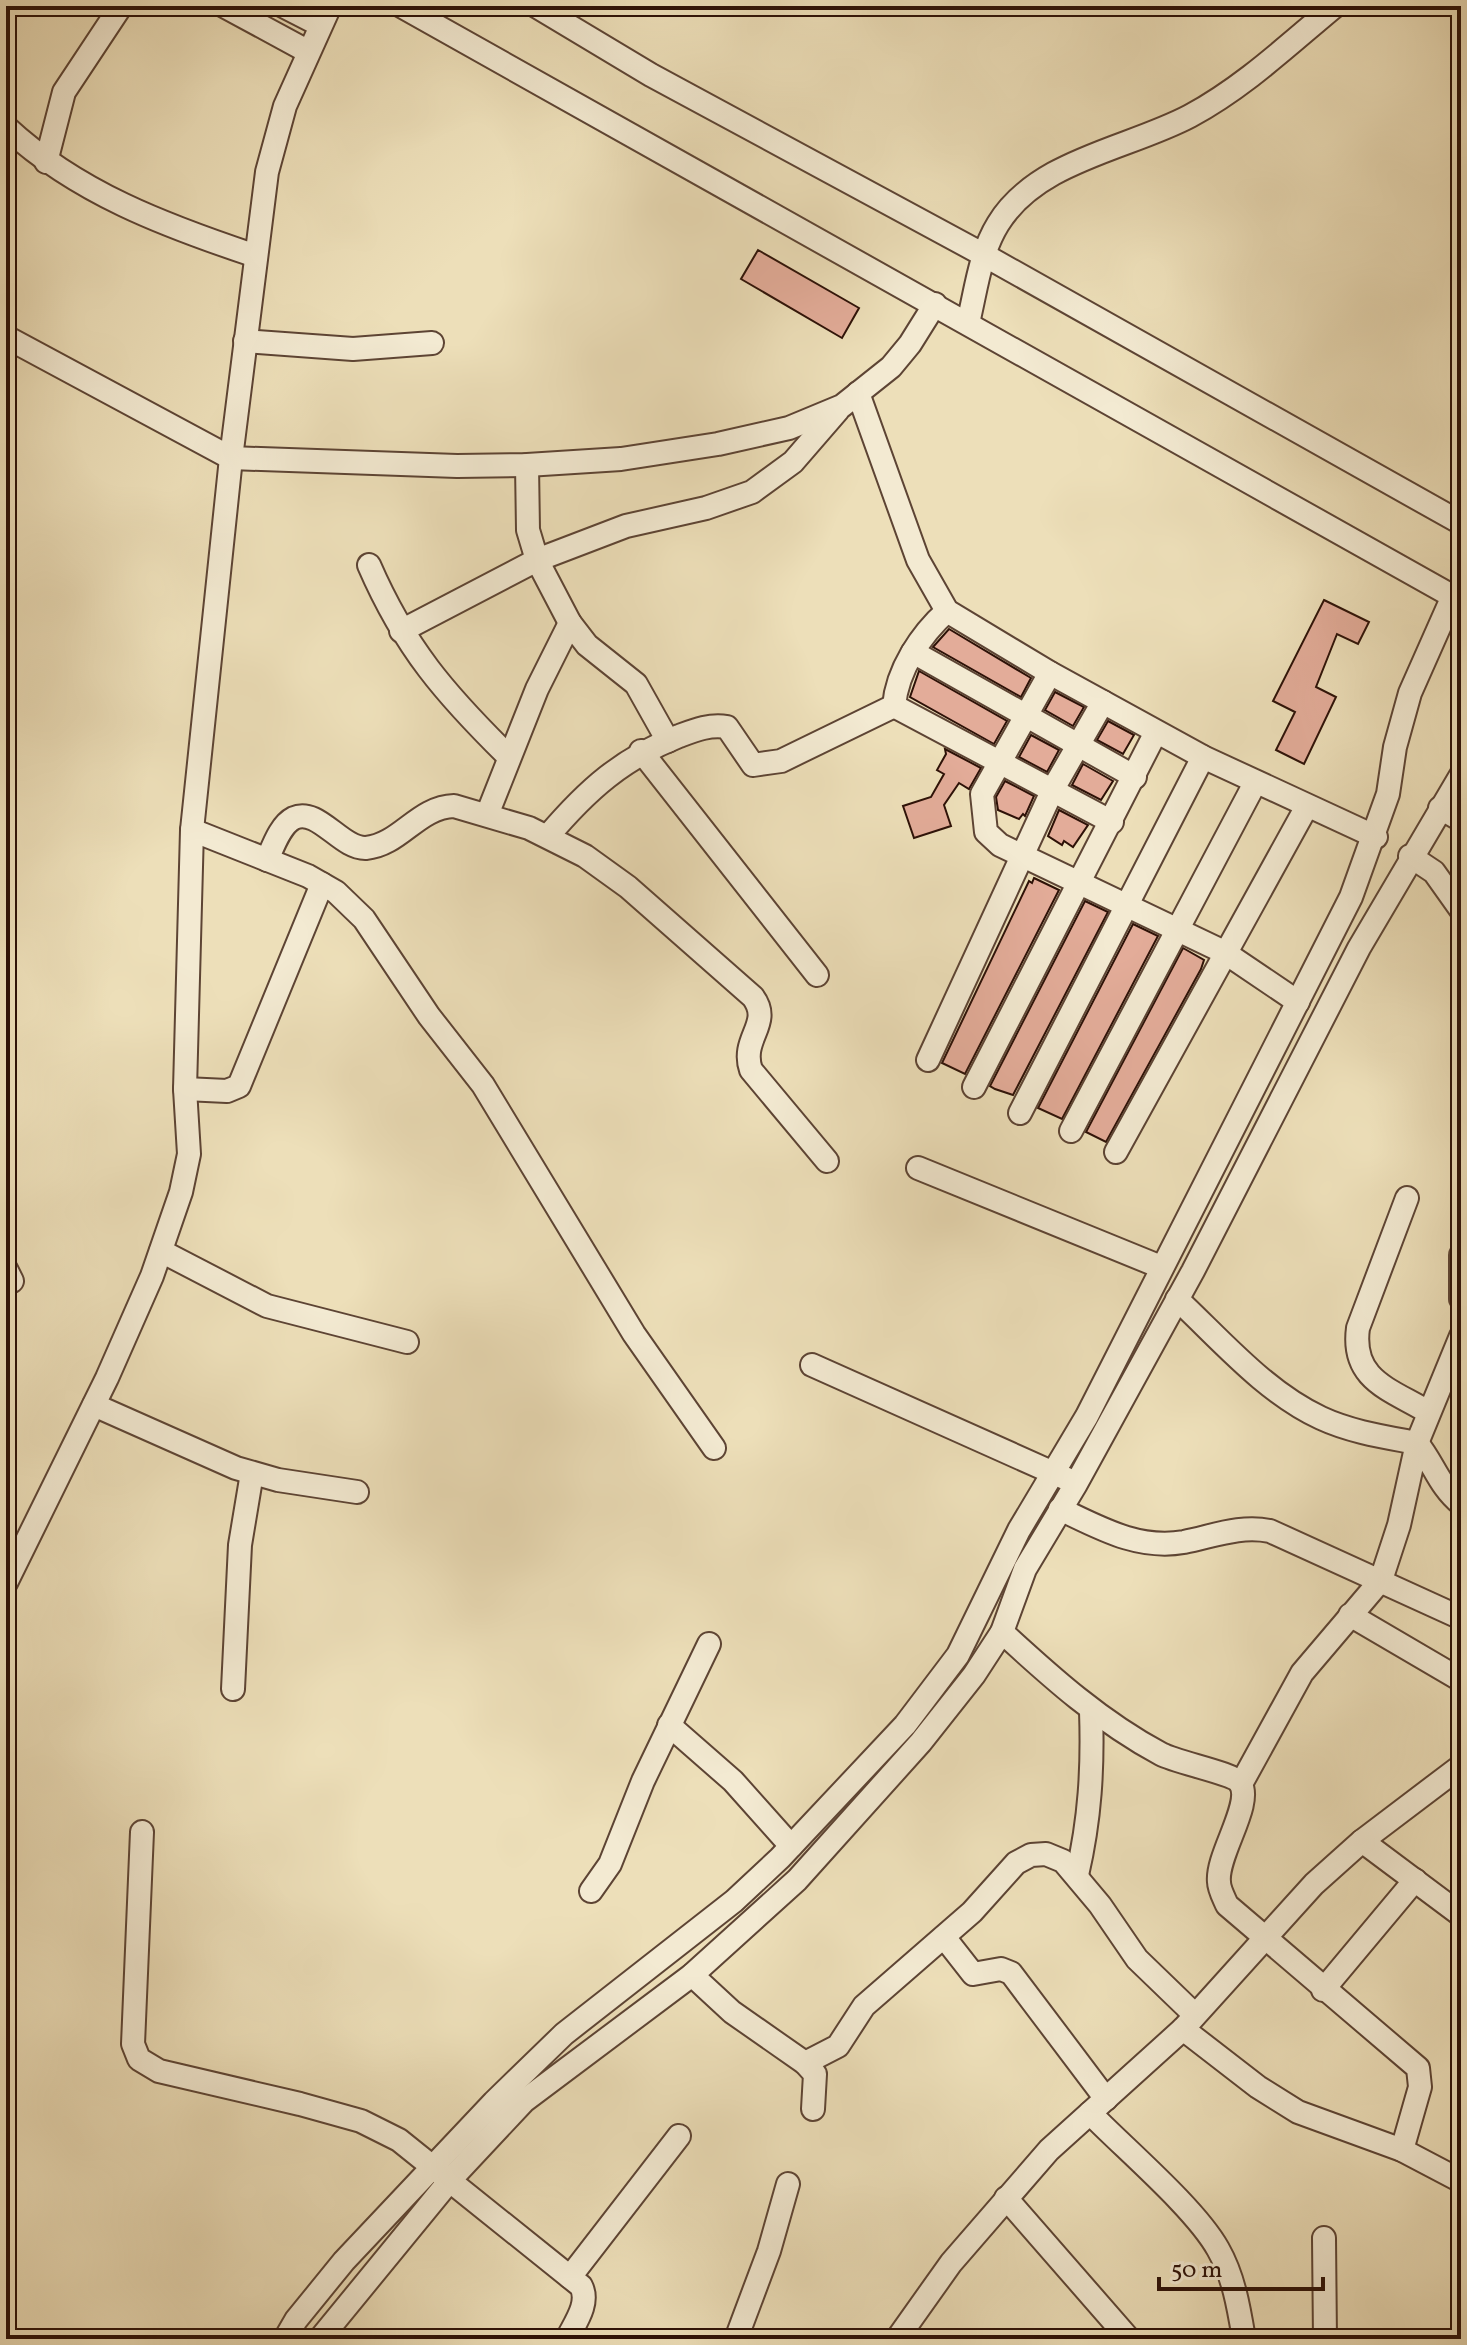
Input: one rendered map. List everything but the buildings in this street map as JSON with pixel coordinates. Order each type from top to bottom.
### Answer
[{"type":"street","points":[[46,162],[64,92],[121,6]]},
{"type":"street","points":[[224,6],[307,51]]},
{"type":"street","points":[[6,1583],[94,1405],[161,1251],[181,1192],[189,1154],[185,1089],[192,830],[231,458],[267,172],[285,106],[325,16],[283,6]]},
{"type":"street","points":[[285,2339],[296,2320],[344,2261],[442,2171],[524,2101],[692,1975],[797,1880],[911,1754],[974,1675],[1002,1632],[1025,1569],[1060,1509],[1065,1478],[1087,1416],[1351,897],[1376,837],[1410,693],[1457,599],[401,6]]},
{"type":"street","points":[[536,6],[651,75],[984,255],[1461,523]]},
{"type":"street","points":[[968,323],[984,255],[997,225],[1017,200],[1037,185],[1094,156],[1191,115],[1254,74],[1335,6]]},
{"type":"street","points":[[8,134],[46,162],[124,205],[183,232],[256,256]]},
{"type":"street","points":[[401,631],[537,560],[626,526],[706,508],[752,492],[793,462],[850,399],[891,367],[910,344],[935,304]]},
{"type":"street","points":[[6,337],[231,458],[457,466],[621,459],[718,444],[789,428],[850,399]]},
{"type":"street","points":[[245,341],[353,349],[432,343]]},
{"type":"street","points":[[850,399],[913,548],[947,611],[1050,673],[1203,757],[1376,837]]},
{"type":"street","points":[[527,465],[528,530],[537,560],[570,623],[587,645],[636,684],[668,741]]},
{"type":"street","points":[[369,565],[401,631],[440,685],[509,757]]},
{"type":"street","points":[[894,706],[895,691],[913,652],[927,628],[947,611]]},
{"type":"street","points":[[487,815],[509,757],[570,623]]},
{"type":"street","points":[[913,652],[1135,777]]},
{"type":"street","points":[[1050,673],[982,794],[986,832],[1000,845],[1224,952],[1298,1002]]},
{"type":"street","points":[[928,1060],[1053,789],[1103,702]]},
{"type":"street","points":[[548,836],[607,775],[641,751],[714,724],[727,727],[753,765],[761,767],[781,761],[894,706]]},
{"type":"street","points":[[894,706],[1112,822]]},
{"type":"street","points":[[974,1087],[1156,732]]},
{"type":"street","points":[[641,751],[817,975]]},
{"type":"street","points":[[1020,1113],[1203,757]]},
{"type":"street","points":[[320,2339],[442,2171],[564,2034],[734,1901],[791,1846],[937,1686],[976,1626],[994,1581],[1065,1478],[1177,1299],[1410,856],[1461,775]]},
{"type":"street","points":[[1071,1131],[1255,783]]},
{"type":"street","points":[[267,860],[285,825],[295,818],[307,817],[357,848],[370,848],[438,806],[454,806],[548,836],[585,856],[628,887],[753,997],[760,1007],[762,1018],[749,1042],[746,1055],[751,1070],[827,1161]]},
{"type":"street","points":[[1116,1152],[1307,806]]},
{"type":"street","points":[[1440,808],[1461,820]]},
{"type":"street","points":[[192,830],[322,884],[336,892],[364,919],[429,1016],[483,1085],[634,1334],[714,1448]]},
{"type":"street","points":[[1410,856],[1434,872],[1461,910]]},
{"type":"street","points":[[185,1089],[227,1091],[239,1086],[322,884]]},
{"type":"street","points":[[918,1168],[1161,1267]]},
{"type":"street","points":[[1407,1198],[1358,1328],[1355,1348],[1361,1367],[1374,1380],[1428,1412]]},
{"type":"street","points":[[161,1251],[267,1306],[407,1342]]},
{"type":"street","points":[[1461,1255],[1461,1299]]},
{"type":"street","points":[[1177,1299],[1281,1394],[1320,1418],[1364,1433],[1417,1443],[1427,1455],[1437,1481],[1461,1504]]},
{"type":"street","points":[[1402,2150],[1420,2087],[1418,2068],[1227,1905],[1218,1883],[1222,1854],[1243,1797],[1241,1784],[1302,1673],[1381,1580],[1399,1525],[1417,1443],[1428,1412],[1459,1350]]},
{"type":"street","points":[[812,1365],[1065,1478]]},
{"type":"street","points":[[94,1405],[180,1445],[252,1473],[357,1492]]},
{"type":"street","points":[[233,1689],[240,1545],[252,1473]]},
{"type":"street","points":[[1060,1509],[1114,1535],[1150,1544],[1181,1542],[1253,1527],[1270,1531],[1461,1618]]},
{"type":"street","points":[[1350,1615],[1461,1680]]},
{"type":"street","points":[[1002,1632],[1091,1711],[1163,1755],[1199,1769],[1231,1775],[1241,1784]]},
{"type":"street","points":[[591,1891],[610,1864],[669,1725],[709,1644]]},
{"type":"street","points":[[1077,1875],[1089,1825],[1093,1779],[1091,1711]]},
{"type":"street","points":[[669,1725],[733,1781],[791,1846]]},
{"type":"street","points":[[897,2339],[951,2263],[1049,2150],[1189,2022],[1263,1938],[1362,1841],[1461,1766]]},
{"type":"street","points":[[142,1832],[133,2044],[139,2059],[159,2071],[361,2121],[399,2140],[442,2171],[570,2277],[585,2294],[567,2339]]},
{"type":"street","points":[[1362,1841],[1461,1915]]},
{"type":"street","points":[[805,2063],[838,2046],[864,2006],[972,1912],[1016,1863],[1031,1855],[1046,1854],[1063,1861],[1077,1875],[1137,1959],[1189,2022],[1258,2087],[1298,2112],[1402,2150],[1461,2181]]},
{"type":"street","points":[[1323,1990],[1415,1880]]},
{"type":"street","points":[[944,1937],[973,1974],[984,1975],[1001,1969],[1011,1973],[1098,2106],[1218,2249],[1237,2298],[1244,2339]]},
{"type":"street","points":[[692,1975],[732,2012],[805,2063],[815,2074],[813,2109]]},
{"type":"street","points":[[570,2277],[679,2136]]},
{"type":"street","points":[[736,2339],[769,2251],[788,2184]]},
{"type":"street","points":[[1006,2198],[1129,2339]]},
{"type":"street","points":[[1324,2238],[1325,2339]]}]
